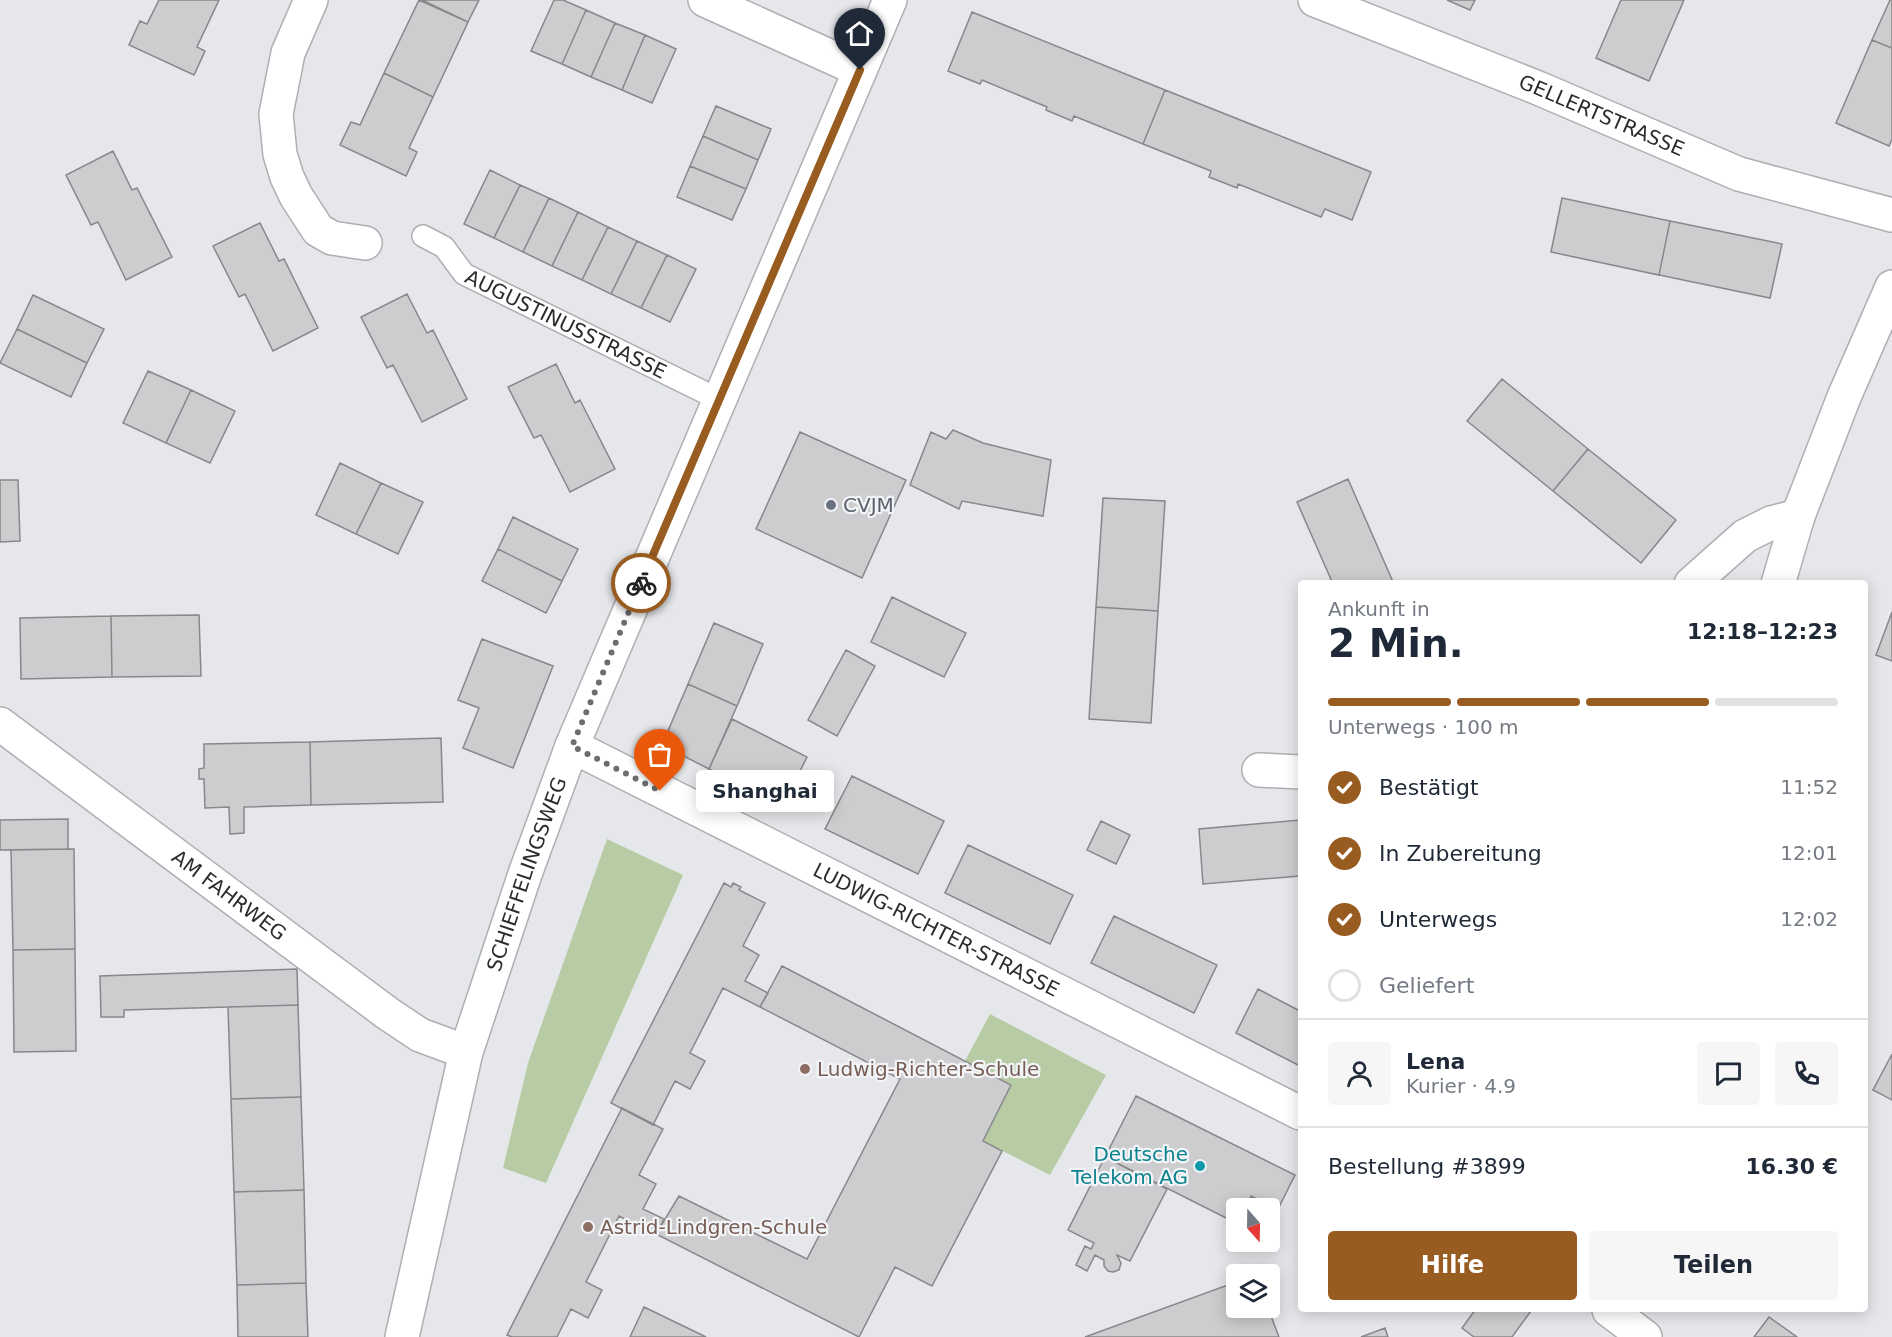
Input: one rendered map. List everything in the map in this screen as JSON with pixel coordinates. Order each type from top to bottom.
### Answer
[{"type":"street","points":[[311,0],[288,53],[276,114],[280,154],[286,177],[318,230],[332,238],[364,243]]},
{"type":"street","points":[[705,0],[860,70]]},
{"type":"street","name":"SCHIEFFELINGSWEG","points":[[402,1337],[466,1052],[525,874],[572,746],[890,0]]},
{"type":"street","name":"GELLERTSTRASSE","points":[[1315,0],[1538,88],[1739,174],[1892,215]]},
{"type":"street","points":[[1779,580],[1798,516],[1844,397],[1892,288]]},
{"type":"street","points":[[1696,580],[1745,536],[1771,523],[1798,516]]},
{"type":"street","name":"AM FAHRWEG","points":[[0,724],[395,1018],[420,1035],[466,1052]]},
{"type":"street","name":"LUDWIG-RICHTER-STRASSE","points":[[572,746],[1298,1112]]},
{"type":"street","points":[[1259,770],[1298,772]]},
{"type":"street","points":[[1612,1312],[1645,1337]]},
{"type":"lane","name":"AUGUSTINUSSTRASSE","points":[[423,236],[444,248],[464,274],[720,400]]},
{"type":"green space","points":[[607,839],[683,875],[546,1183],[503,1168],[528,1063]]},
{"type":"green space","points":[[990,1014],[1106,1075],[1050,1175],[983,1141],[1011,1085],[965,1061]]},
{"type":"building","points":[[159,0],[219,0],[197,47],[205,51],[194,75],[129,45],[140,21],[147,24]]},
{"type":"building","points":[[419,0],[468,22],[433,97],[384,73]]},
{"type":"building","points":[[422,0],[479,0],[468,22]]},
{"type":"building","points":[[554,0],[563,0],[586,10],[562,64],[531,51]]},
{"type":"building","points":[[1447,0],[1475,0],[1470,10]]},
{"type":"building","points":[[1621,0],[1684,0],[1649,81],[1596,58]]},
{"type":"building","points":[[1892,0],[1892,48],[1872,40]]},
{"type":"building","points":[[586,10],[615,23],[591,77],[562,64]]},
{"type":"building","points":[[972,12],[1165,90],[1143,144],[1074,116],[1072,121],[1046,110],[1047,107],[982,80],[980,84],[948,71]]},
{"type":"building","points":[[615,23],[645,35],[622,90],[591,77]]},
{"type":"building","points":[[645,35],[676,49],[652,103],[622,90]]},
{"type":"building","points":[[1872,40],[1892,48],[1892,139],[1889,146],[1836,123]]},
{"type":"building","points":[[384,73],[433,97],[409,148],[417,152],[406,176],[340,145],[351,122],[360,125]]},
{"type":"building","points":[[1165,90],[1371,172],[1352,220],[1325,209],[1321,217],[1238,184],[1237,188],[1209,177],[1211,171],[1143,144]]},
{"type":"building","points":[[716,106],[771,129],[758,160],[703,136]]},
{"type":"building","points":[[703,136],[758,160],[746,189],[690,166]]},
{"type":"building","points":[[113,151],[132,190],[137,188],[172,257],[126,280],[98,222],[91,225],[66,175]]},
{"type":"building","points":[[690,166],[746,189],[732,220],[677,197]]},
{"type":"building","points":[[490,170],[520,185],[494,238],[464,224]]},
{"type":"building","points":[[520,185],[549,198],[523,252],[494,238]]},
{"type":"building","points":[[549,198],[578,212],[552,266],[523,252]]},
{"type":"building","points":[[1562,198],[1670,221],[1659,275],[1551,252]]},
{"type":"building","points":[[578,212],[608,227],[582,280],[552,266]]},
{"type":"building","points":[[1670,221],[1782,244],[1770,298],[1659,275]]},
{"type":"building","points":[[260,223],[279,261],[284,259],[318,328],[273,351],[245,294],[239,297],[213,246]]},
{"type":"building","points":[[608,227],[637,241],[611,294],[582,280]]},
{"type":"building","points":[[637,241],[667,255],[641,308],[611,294]]},
{"type":"building","points":[[667,255],[696,269],[670,322],[641,308]]},
{"type":"building","points":[[407,294],[427,333],[433,330],[467,399],[422,422],[393,365],[387,368],[361,317]]},
{"type":"building","points":[[33,295],[104,329],[87,363],[17,329]]},
{"type":"building","points":[[17,329],[87,363],[71,397],[0,363]]},
{"type":"building","points":[[556,364],[575,403],[580,400],[615,469],[570,492],[541,435],[534,438],[508,387]]},
{"type":"building","points":[[148,371],[191,390],[166,443],[123,423]]},
{"type":"building","points":[[1502,379],[1588,449],[1553,491],[1467,421]]},
{"type":"building","points":[[191,390],[235,411],[210,463],[166,443]]},
{"type":"building","points":[[953,430],[983,443],[1051,460],[1043,516],[962,501],[959,509],[910,485],[931,432],[946,439]]},
{"type":"building","name":"CVJM","points":[[800,432],[906,480],[862,578],[756,529]]},
{"type":"building","points":[[1588,449],[1676,520],[1641,563],[1553,491]]},
{"type":"building","points":[[340,463],[381,483],[356,534],[316,515]]},
{"type":"building","points":[[1348,479],[1392,580],[1331,580],[1297,502]]},
{"type":"building","points":[[0,480],[18,480],[20,541],[0,542]]},
{"type":"building","points":[[381,483],[423,502],[398,554],[356,534]]},
{"type":"building","points":[[1103,498],[1165,501],[1158,611],[1096,607]]},
{"type":"building","points":[[513,517],[578,549],[562,581],[498,549]]},
{"type":"building","points":[[498,549],[562,581],[546,613],[482,581]]},
{"type":"building","points":[[892,597],[966,633],[944,677],[871,642]]},
{"type":"building","points":[[1096,607],[1158,611],[1151,723],[1089,719]]},
{"type":"building","points":[[1892,612],[1892,661],[1876,655]]},
{"type":"building","points":[[199,615],[201,676],[112,677],[111,616]]},
{"type":"building","points":[[111,616],[112,677],[21,679],[20,618]]},
{"type":"building","points":[[714,623],[763,644],[737,706],[688,684]]},
{"type":"building","points":[[482,639],[553,666],[513,768],[463,748],[479,708],[458,700]]},
{"type":"building","points":[[846,650],[875,666],[837,736],[808,720]]},
{"type":"building","points":[[688,684],[737,706],[709,769],[662,745]]},
{"type":"building","points":[[732,719],[807,757],[783,806],[709,769]]},
{"type":"building","points":[[441,738],[443,802],[311,805],[310,742]]},
{"type":"building","points":[[310,742],[311,805],[244,807],[244,833],[230,834],[229,807],[205,808],[204,779],[199,779],[199,769],[204,768],[204,744]]},
{"type":"building","points":[[852,776],[944,821],[918,874],[825,829]]},
{"type":"building","points":[[68,819],[68,849],[0,850],[0,820]]},
{"type":"building","points":[[1298,820],[1298,876],[1203,884],[1199,829]]},
{"type":"building","points":[[1101,821],[1130,835],[1116,864],[1087,850]]},
{"type":"building","points":[[968,845],[1073,895],[1050,944],[945,893]]},
{"type":"building","points":[[74,849],[75,949],[13,950],[11,850]]},
{"type":"building","points":[[724,883],[731,887],[733,883],[741,887],[739,890],[765,903],[743,946],[759,955],[745,981],[768,993],[760,1007],[723,988],[690,1053],[705,1061],[690,1089],[675,1081],[653,1125],[611,1103]]},
{"type":"building","points":[[1114,916],[1217,965],[1194,1013],[1091,963]]},
{"type":"building","points":[[75,949],[76,1051],[14,1052],[13,950]]},
{"type":"building","points":[[782,966],[1011,1085],[983,1141],[1002,1151],[932,1286],[895,1267],[859,1337],[656,1234],[679,1196],[807,1259],[900,1079],[760,1007]]},
{"type":"building","points":[[297,969],[298,1005],[124,1010],[124,1017],[101,1017],[100,976]]},
{"type":"building","points":[[1258,989],[1298,1010],[1298,1065],[1236,1033]]},
{"type":"building","points":[[298,1005],[301,1097],[231,1099],[228,1007]]},
{"type":"building","points":[[1892,1054],[1892,1100],[1873,1090]]},
{"type":"building","name":"Deutsche Telekom AG","points":[[1136,1096],[1295,1175],[1280,1205],[1280,1198],[1251,1196],[1250,1198],[1226,1198],[1226,1218],[1105,1157]]},
{"type":"building","points":[[301,1097],[304,1190],[234,1192],[231,1099]]},
{"type":"building","name":"Astrid-Lindgren-Schule","points":[[622,1108],[663,1129],[639,1175],[656,1184],[643,1209],[664,1219],[656,1234],[619,1216],[586,1282],[602,1290],[588,1318],[571,1309],[557,1337],[507,1335]]},
{"type":"building","points":[[1105,1157],[1167,1189],[1130,1261],[1117,1255],[1121,1263],[1119,1270],[1113,1272],[1108,1271],[1104,1266],[1104,1260],[1095,1255],[1087,1271],[1076,1265],[1085,1246],[1091,1249],[1094,1243],[1068,1230]]},
{"type":"building","points":[[304,1190],[306,1283],[237,1285],[234,1192]]},
{"type":"building","points":[[306,1283],[308,1337],[238,1337],[237,1285]]},
{"type":"building","points":[[1226,1286],[1226,1318],[1272,1318],[1279,1337],[1085,1337]]},
{"type":"building","points":[[644,1307],[706,1337],[630,1337]]},
{"type":"building","points":[[1474,1312],[1530,1312],[1512,1337],[1474,1337],[1462,1328]]},
{"type":"building","points":[[1769,1317],[1797,1337],[1754,1337]]},
{"type":"building","points":[[1385,1328],[1388,1337],[1361,1337]]},
{"type":"way so far","points":[[641,583],[572,746],[660,791]]},
{"type":"place","name":"CVJM","points":[[831,505]]},
{"type":"place","name":"Shanghai","points":[[660,791]]},
{"type":"place","name":"Ludwig-Richter-Schule","points":[[805,1069]]},
{"type":"place","name":"Deutsche Telekom AG","points":[[1200,1166]]},
{"type":"place","name":"Astrid-Lindgren-Schule","points":[[588,1227]]},
{"type":"route","points":[[641,583],[860,70]]}]
